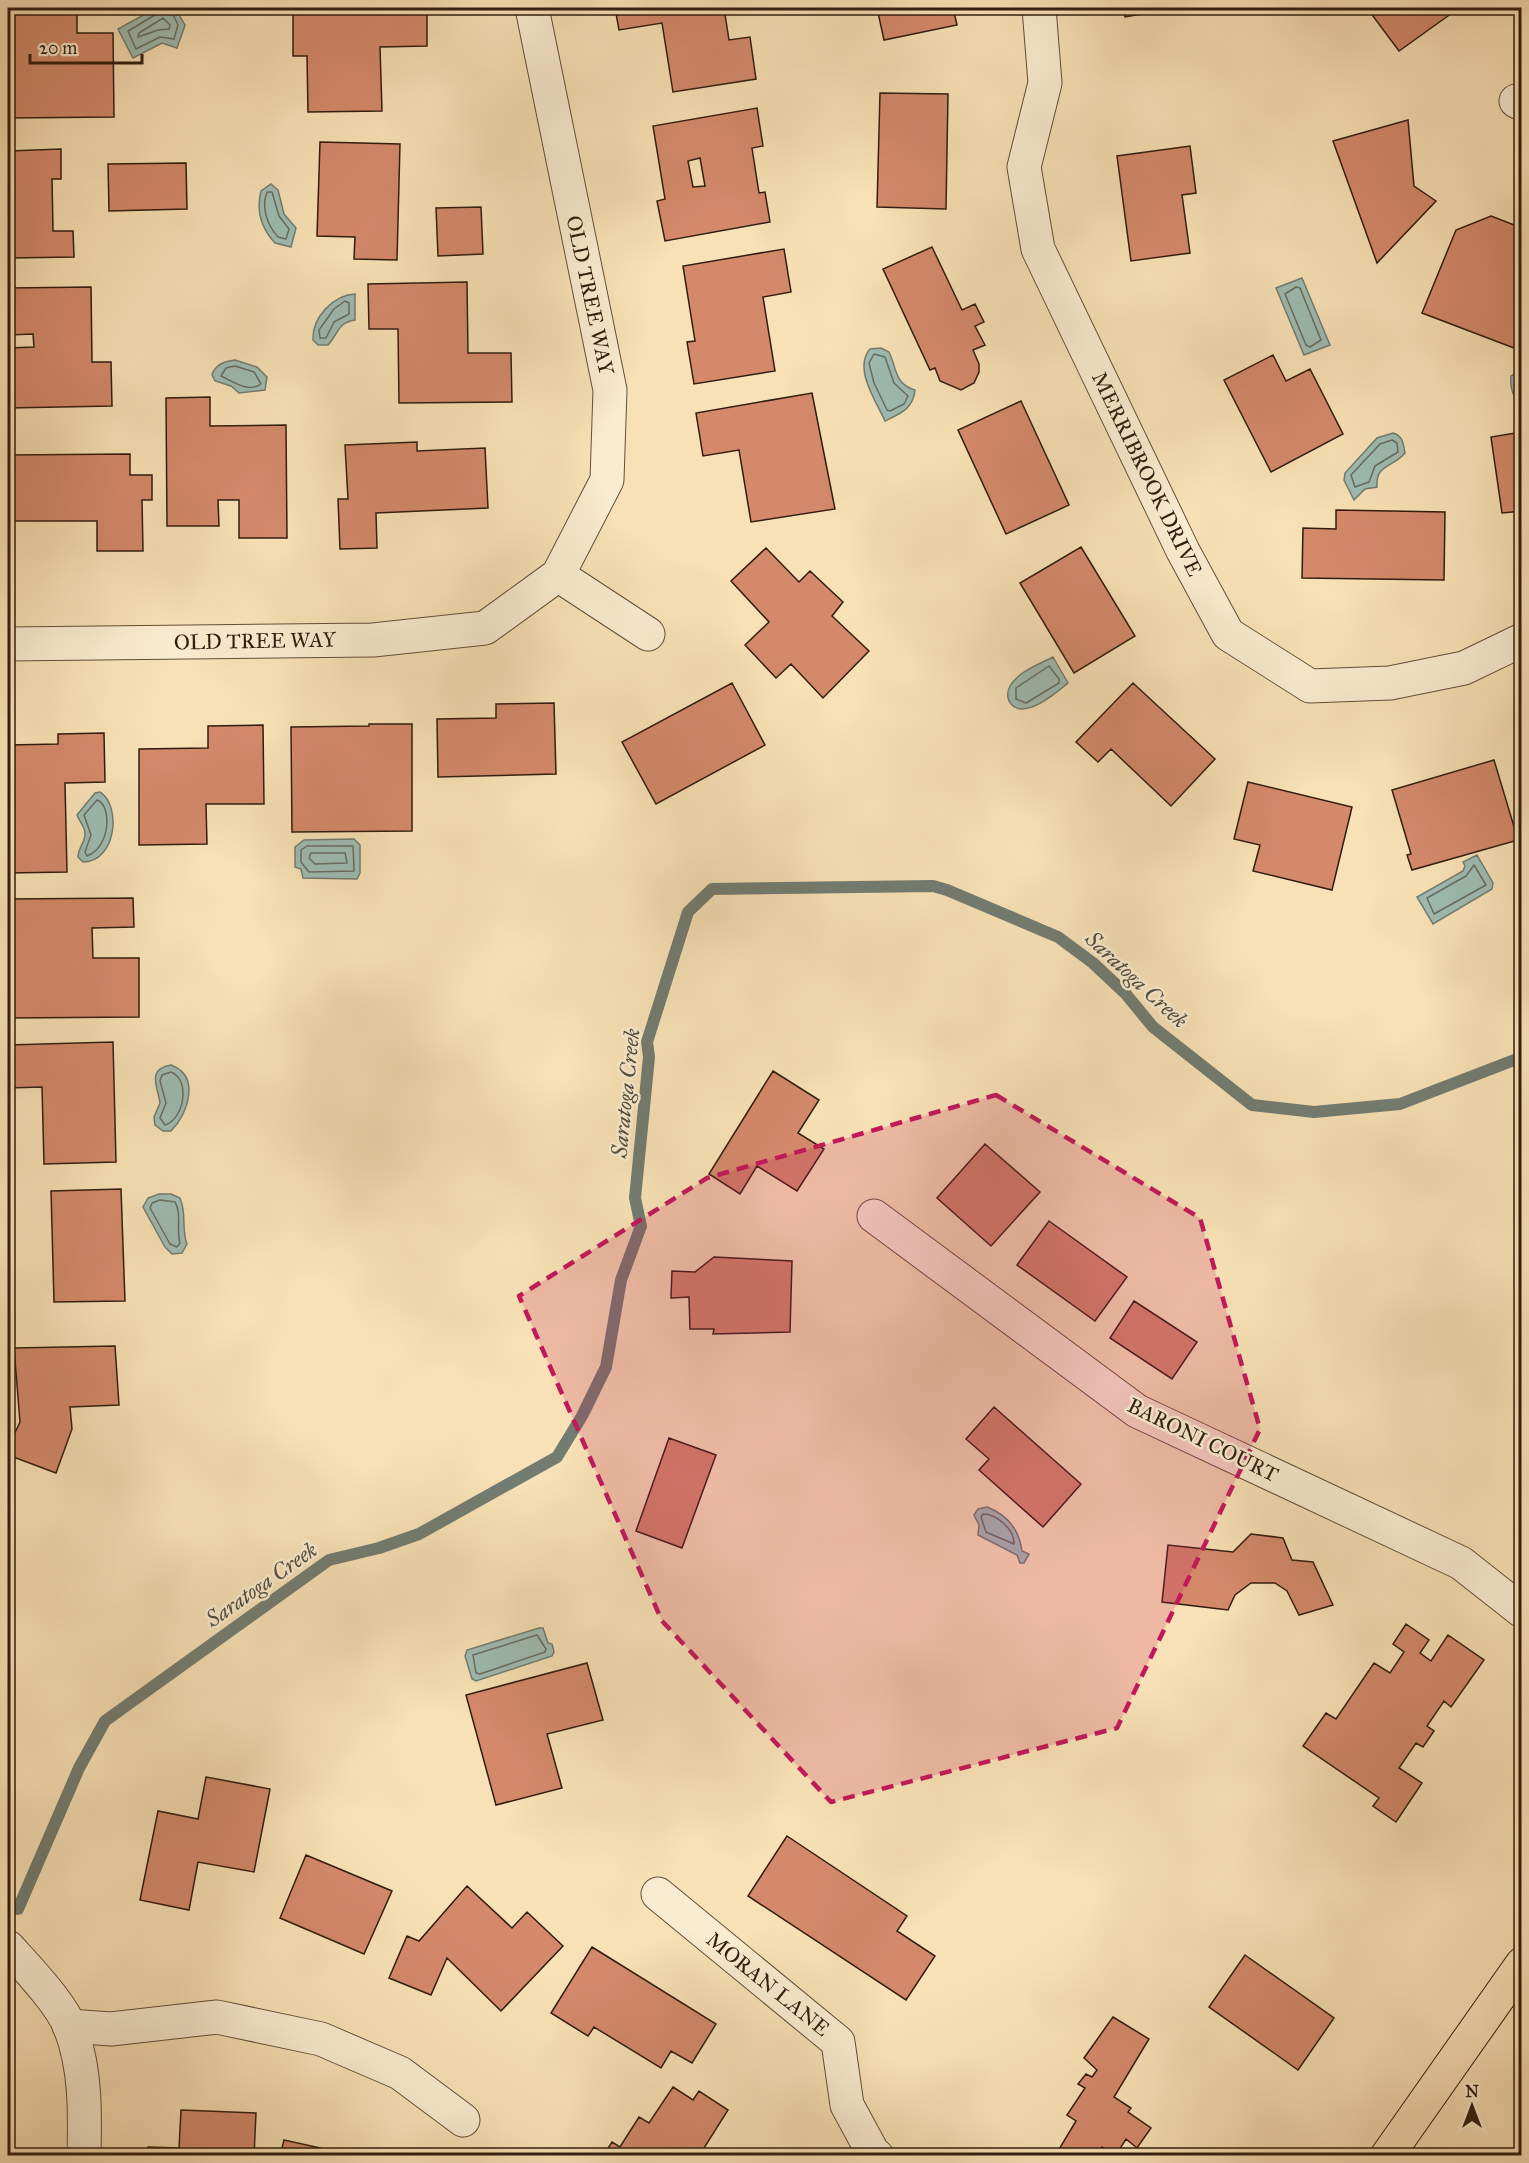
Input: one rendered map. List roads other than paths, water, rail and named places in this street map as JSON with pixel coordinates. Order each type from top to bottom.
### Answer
[{"type":"main road","points":[[1387,2156],[1521,1964]]},
{"type":"street","name":"OLD TREE WAY","points":[[8,644],[373,640],[484,628],[558,575],[607,480],[610,390],[532,8]]},
{"type":"street","name":"MERRIBROOK DRIVE","points":[[1039,8],[1045,83],[1024,168],[1038,249],[1183,551],[1228,634],[1310,686],[1390,682],[1464,668],[1521,640]]},
{"type":"street","points":[[558,575],[648,634]]},
{"type":"street","name":"BARONI COURT","points":[[874,1216],[1137,1411],[1461,1563],[1521,1611]]},
{"type":"street","name":"MORAN LANE","points":[[658,1894],[838,2042],[847,2105],[873,2153],[877,2156]]},
{"type":"street","points":[[8,1947],[33,1974],[69,2026],[81,2072],[85,2112],[84,2156]]},
{"type":"street","points":[[69,2026],[111,2029],[217,2017],[321,2039],[400,2073],[463,2120]]},
{"type":"water","points":[[156,8],[175,8],[185,25],[177,48],[162,43],[133,58],[118,29]]},
{"type":"water","points":[[271,184],[278,190],[284,214],[296,228],[291,247],[275,243],[261,219],[259,205],[261,191]]},
{"type":"water","points":[[1302,278],[1330,345],[1304,355],[1276,288]]},
{"type":"water","points":[[355,294],[355,320],[341,326],[328,345],[318,345],[313,340],[314,332],[325,309],[347,295]]},
{"type":"water","points":[[881,348],[889,352],[897,375],[903,384],[915,390],[909,406],[885,421],[868,385],[864,365],[865,357],[870,349]]},
{"type":"water","points":[[235,360],[257,367],[267,377],[265,390],[239,393],[231,386],[215,381],[212,375],[215,369]]},
{"type":"water","points":[[1521,370],[1521,403],[1511,387],[1511,376]]},
{"type":"water","points":[[1393,433],[1401,438],[1405,453],[1382,470],[1377,480],[1377,487],[1365,489],[1354,500],[1344,480],[1345,473],[1377,438]]},
{"type":"water","points":[[1053,657],[1068,683],[1032,707],[1017,708],[1011,704],[1008,693],[1014,681],[1029,669]]},
{"type":"water","points":[[100,792],[107,799],[111,809],[112,832],[109,844],[103,853],[94,860],[83,862],[78,857],[85,831],[77,815],[95,793]]},
{"type":"water","points":[[354,839],[360,845],[360,873],[357,879],[303,878],[301,869],[295,867],[295,847],[304,840]]},
{"type":"water","points":[[1477,855],[1493,883],[1492,889],[1433,924],[1417,897],[1463,871],[1465,866],[1463,862]]},
{"type":"water","points":[[171,1065],[180,1070],[186,1078],[189,1096],[177,1124],[171,1131],[163,1131],[155,1125],[154,1117],[160,1103],[155,1080],[158,1070]]},
{"type":"water","points":[[159,1194],[171,1194],[180,1198],[187,1244],[182,1253],[172,1254],[165,1247],[143,1207],[148,1198]]},
{"type":"water","points":[[987,1507],[1001,1514],[1015,1530],[1022,1551],[1029,1554],[1024,1563],[1020,1563],[1017,1555],[978,1535],[979,1525],[974,1515],[978,1509]]},
{"type":"water","points":[[543,1628],[548,1643],[552,1644],[554,1652],[552,1656],[476,1681],[472,1679],[465,1656],[467,1650]]},
{"type":"waterway","name":"Saratoga Creek","points":[[18,1909],[79,1768],[105,1721],[329,1560],[379,1548],[419,1534],[557,1457],[582,1416],[606,1367],[621,1280],[641,1226],[635,1198],[649,1057],[647,1042],[688,912],[712,889],[933,886],[947,890],[1058,937],[1093,963],[1125,993],[1153,1027],[1252,1105],[1314,1112],[1400,1104],[1522,1057]]}]
